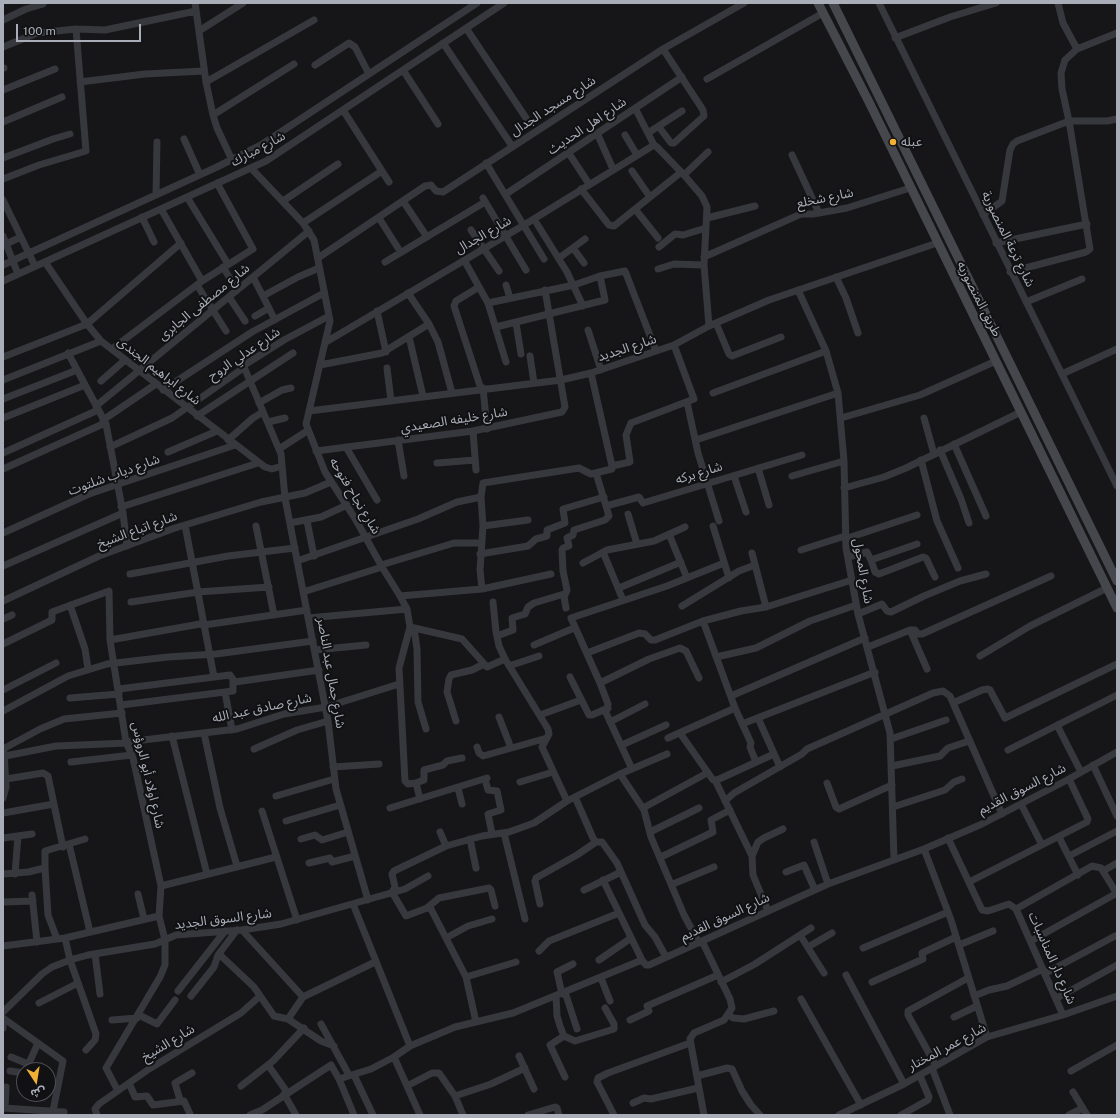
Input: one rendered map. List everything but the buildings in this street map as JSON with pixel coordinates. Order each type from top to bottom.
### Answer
[{"type":"main road","name":"طريق المنصوريه","points":[[818,3],[837,38],[1117,608]]},
{"type":"main road","name":"طريق المنصوريه","points":[[833,3],[1117,581]]},
{"type":"main road","points":[[837,38],[848,32]]},
{"type":"main road","points":[[1069,509],[1080,504]]},
{"type":"street","points":[[195,3],[204,71],[213,115],[217,128],[232,160]]},
{"type":"street","points":[[199,31],[243,3]]},
{"type":"street","name":"شارع مبارك","points":[[3,265],[200,175],[261,145],[477,3]]},
{"type":"street","name":"شارع مبارك","points":[[3,281],[251,168],[278,154],[504,3]]},
{"type":"street","name":"شارع مسجد الجدال","points":[[318,258],[428,185],[431,185],[436,191],[442,192],[663,49],[744,3]]},
{"type":"street","name":"شارع ترعة المنصورية","points":[[879,3],[1010,272],[1117,486]]},
{"type":"street","points":[[896,38],[950,17],[996,3]]},
{"type":"street","points":[[1058,3],[1063,22],[1077,49]]},
{"type":"street","points":[[3,20],[26,9],[43,4]]},
{"type":"street","points":[[3,47],[37,33],[76,29],[105,30],[196,11]]},
{"type":"street","points":[[708,79],[823,13]]},
{"type":"street","points":[[206,82],[314,20]]},
{"type":"street","points":[[466,28],[526,118]]},
{"type":"street","points":[[3,179],[34,167],[86,151],[76,29]]},
{"type":"street","points":[[1010,272],[1088,250],[1091,247],[1062,89],[1061,73],[1065,60],[1077,49],[1117,33]]},
{"type":"street","points":[[314,65],[349,43],[355,47],[369,74]]},
{"type":"street","points":[[443,43],[512,146]]},
{"type":"street","points":[[659,127],[671,143],[674,144],[704,116],[703,110],[663,49]]},
{"type":"street","points":[[213,115],[294,64]]},
{"type":"street","points":[[3,90],[55,69]]},
{"type":"street","points":[[403,70],[438,124]]},
{"type":"street","points":[[80,82],[145,74],[204,71]]},
{"type":"street","name":"شارع اهل الحديث","points":[[506,194],[682,77]]},
{"type":"street","points":[[3,122],[62,97]]},
{"type":"street","points":[[635,108],[653,146],[657,147],[705,202],[707,218],[704,265],[709,326]]},
{"type":"street","points":[[343,110],[389,182]]},
{"type":"street","points":[[648,134],[682,111]]},
{"type":"street","points":[[983,215],[1002,201],[1013,144],[1017,141],[1069,121],[1107,121],[1117,118]]},
{"type":"street","points":[[597,133],[613,169]]},
{"type":"street","points":[[3,158],[70,134]]},
{"type":"street","points":[[625,135],[637,155]]},
{"type":"street","points":[[184,139],[200,175]]},
{"type":"street","points":[[156,195],[157,142]]},
{"type":"street","name":"شارع الجدال","points":[[326,342],[506,236],[613,169],[653,146]]},
{"type":"street","points":[[568,152],[589,184]]},
{"type":"street","points":[[581,189],[611,227],[682,174],[708,152]]},
{"type":"street","points":[[792,155],[819,213]]},
{"type":"street","points":[[486,163],[544,259]]},
{"type":"street","points":[[283,201],[338,164]]},
{"type":"street","name":"شارع نجاح فتوحه","points":[[251,168],[303,223],[310,231],[314,240],[329,316],[329,326],[308,411],[306,421],[307,431],[331,482],[347,505],[407,609],[416,649],[418,702],[426,729]]},
{"type":"street","points":[[303,223],[382,171]]},
{"type":"street","points":[[632,171],[650,198]]},
{"type":"street","points":[[112,349],[199,283],[253,248],[217,183]]},
{"type":"street","name":"شارع شخلع","points":[[704,257],[789,218],[801,214],[819,213],[847,208],[910,188]]},
{"type":"street","points":[[187,197],[237,290]]},
{"type":"street","points":[[3,200],[35,266]]},
{"type":"street","points":[[386,262],[484,200],[526,270]]},
{"type":"street","points":[[403,201],[427,237]]},
{"type":"street","points":[[707,218],[755,206]]},
{"type":"street","points":[[161,209],[181,244],[213,310],[226,331]]},
{"type":"street","points":[[635,210],[658,238]]},
{"type":"street","points":[[142,217],[154,242]]},
{"type":"street","points":[[379,218],[398,248]]},
{"type":"street","points":[[534,219],[574,284],[583,306]]},
{"type":"street","points":[[996,243],[1087,224]]},
{"type":"street","points":[[659,247],[675,234],[683,235],[706,228]]},
{"type":"street","points":[[471,230],[499,271]]},
{"type":"street","name":"شارع مصطفى الجابرى","points":[[3,453],[97,408],[139,371],[310,231]]},
{"type":"street","points":[[3,236],[18,274]]},
{"type":"street","points":[[6,244],[21,237]]},
{"type":"street","points":[[559,258],[585,239]]},
{"type":"street","name":"شارع الجديد","points":[[308,411],[482,388],[561,380],[592,373],[674,345],[709,326],[798,290],[937,243]]},
{"type":"street","points":[[3,357],[87,324],[181,244]]},
{"type":"street","points":[[573,248],[584,263]]},
{"type":"street","points":[[464,260],[488,302],[506,362]]},
{"type":"street","name":"شارع ابراهيم الجندى","points":[[45,262],[87,324],[101,341],[258,463],[270,469],[282,466]]},
{"type":"street","points":[[658,269],[674,264],[704,265]]},
{"type":"street","points":[[263,296],[298,277],[319,268]]},
{"type":"street","points":[[488,302],[574,284],[622,271],[626,273],[656,351]]},
{"type":"street","points":[[496,328],[605,300],[600,276]]},
{"type":"street","points":[[253,277],[275,320]]},
{"type":"street","points":[[836,277],[846,298],[858,333]]},
{"type":"street","points":[[1026,302],[1082,279]]},
{"type":"street","points":[[506,285],[510,298]]},
{"type":"street","points":[[479,287],[456,301],[454,306],[482,388],[487,428]]},
{"type":"street","name":"شارع خليفه الصعيدي","points":[[316,450],[473,431],[562,412],[565,407],[545,290]]},
{"type":"street","name":"شارع المحول","points":[[798,290],[826,351],[838,393],[844,461],[845,538],[858,614],[875,672],[886,715],[890,739],[894,859]]},
{"type":"street","points":[[163,390],[252,332],[324,293]]},
{"type":"street","points":[[408,293],[429,324],[438,342],[452,393]]},
{"type":"street","points":[[230,297],[245,321]]},
{"type":"street","points":[[255,316],[269,308]]},
{"type":"street","points":[[377,312],[386,352]]},
{"type":"street","name":"شارع عدلي الروح","points":[[110,447],[172,418],[284,340],[329,316]]},
{"type":"street","points":[[516,323],[521,354]]},
{"type":"street","points":[[716,323],[729,354],[732,356],[781,338]]},
{"type":"street","points":[[320,365],[359,359],[386,352],[429,324]]},
{"type":"street","points":[[588,330],[601,370]]},
{"type":"street","points":[[409,337],[423,396]]},
{"type":"street","points":[[3,380],[101,341]]},
{"type":"street","points":[[482,589],[480,570],[483,526],[481,497],[482,486],[484,483],[579,468],[590,474],[612,469],[612,466],[630,462],[626,436],[631,423],[693,400],[694,397],[674,345]]},
{"type":"street","points":[[1062,374],[1117,349]]},
{"type":"street","points":[[713,393],[826,351]]},
{"type":"street","points":[[68,353],[104,421],[122,510],[126,546]]},
{"type":"street","points":[[197,416],[293,353]]},
{"type":"street","points":[[530,356],[534,383]]},
{"type":"street","points":[[102,381],[125,360]]},
{"type":"street","points":[[841,418],[920,395],[996,361]]},
{"type":"street","name":"شارع جمال عبد الناصر","points":[[244,367],[279,449],[285,498],[326,707],[334,779],[340,805],[368,900]]},
{"type":"street","points":[[387,368],[391,401]]},
{"type":"street","points":[[3,399],[77,370]]},
{"type":"street","points":[[592,373],[612,466]]},
{"type":"street","points":[[3,468],[104,421],[156,384]]},
{"type":"street","points":[[3,418],[85,385]]},
{"type":"street","points":[[259,403],[282,390],[291,388]]},
{"type":"street","points":[[696,440],[838,393]]},
{"type":"street","points":[[687,402],[707,484],[719,521]]},
{"type":"street","points":[[228,440],[242,427],[263,412]]},
{"type":"street","points":[[844,488],[884,477],[1021,412]]},
{"type":"street","points":[[268,422],[285,418]]},
{"type":"street","points":[[924,418],[937,452],[961,499],[969,523]]},
{"type":"street","points":[[279,449],[307,431]]},
{"type":"street","points":[[473,431],[476,470]]},
{"type":"street","points":[[168,452],[217,432]]},
{"type":"street","points":[[398,440],[404,476]]},
{"type":"street","points":[[954,444],[986,516]]},
{"type":"street","name":"شارع دياب شلتوت","points":[[3,533],[89,494],[235,446]]},
{"type":"street","points":[[346,447],[377,500]]},
{"type":"street","name":"شارع بركه","points":[[606,506],[639,497],[643,503],[802,455]]},
{"type":"street","points":[[437,463],[475,460]]},
{"type":"street","points":[[921,460],[937,521],[958,568]]},
{"type":"street","points":[[792,476],[844,461]]},
{"type":"street","points":[[3,566],[122,510],[258,463]]},
{"type":"street","points":[[758,468],[769,505]]},
{"type":"street","points":[[566,608],[564,594],[567,590],[562,550],[563,548],[569,546],[567,538],[573,535],[574,530],[606,519],[609,516],[596,473]]},
{"type":"street","points":[[734,476],[746,512]]},
{"type":"street","name":"شارع اتباع الشيخ","points":[[3,601],[98,556],[185,525],[261,502],[285,498],[312,490],[331,482]]},
{"type":"street","points":[[297,561],[366,537],[457,502],[481,497]]},
{"type":"street","points":[[480,554],[528,546],[536,539],[547,536],[547,530],[565,523],[563,509],[604,497]]},
{"type":"street","points":[[290,523],[307,521],[334,512],[347,505]]},
{"type":"street","points":[[628,514],[637,544]]},
{"type":"street","points":[[801,550],[845,538],[917,515]]},
{"type":"street","points":[[483,526],[528,520]]},
{"type":"street","points":[[307,521],[314,556]]},
{"type":"street","points":[[185,525],[214,677]]},
{"type":"street","points":[[256,526],[274,615]]},
{"type":"street","points":[[713,526],[728,578]]},
{"type":"street","points":[[583,563],[604,552],[654,541],[685,528]]},
{"type":"street","points":[[669,534],[687,578]]},
{"type":"street","points":[[303,592],[443,545],[461,542],[481,543]]},
{"type":"street","points":[[871,560],[917,544]]},
{"type":"street","points":[[130,574],[192,563],[295,548]]},
{"type":"street","points":[[604,552],[623,600]]},
{"type":"street","points":[[848,557],[867,552],[875,572],[879,574],[923,557],[926,558],[935,577]]},
{"type":"street","points":[[752,553],[766,607]]},
{"type":"street","points":[[619,588],[681,562]]},
{"type":"street","points":[[632,769],[606,713],[608,708],[600,683],[570,620],[572,617],[687,578],[724,563]]},
{"type":"street","points":[[682,606],[728,578],[755,565]]},
{"type":"street","points":[[400,596],[482,589],[551,574]]},
{"type":"street","points":[[858,614],[882,604],[887,611],[891,612],[924,596],[986,574]]},
{"type":"street","points":[[868,647],[910,630],[915,630],[918,634],[922,634],[1051,576]]},
{"type":"street","points":[[587,653],[639,633],[645,634],[651,640],[655,640],[702,621],[741,611],[766,607],[852,580]]},
{"type":"street","points":[[131,602],[198,592],[268,587]]},
{"type":"street","points":[[980,656],[1030,626],[1107,588]]},
{"type":"street","name":"شارع اولاد أبو الروؤس","points":[[70,605],[108,591],[110,598],[110,640],[126,742],[132,754],[161,886],[159,916],[165,940],[163,970],[138,1017],[106,1068],[118,1091]]},
{"type":"street","points":[[496,636],[513,630],[512,618],[525,614],[528,607],[534,603],[564,594]]},
{"type":"street","points":[[493,602],[496,636],[505,659],[548,728],[549,734],[542,747],[567,801]]},
{"type":"street","points":[[3,644],[52,620],[52,612],[70,605],[85,649],[88,669]]},
{"type":"street","points":[[716,657],[756,648],[810,621],[856,605]]},
{"type":"street","points":[[308,618],[407,609]]},
{"type":"street","points":[[110,640],[200,624],[204,625],[307,610]]},
{"type":"street","points":[[3,619],[12,615]]},
{"type":"street","points":[[702,621],[735,708],[751,744],[750,747],[756,762]]},
{"type":"street","points":[[462,758],[445,761],[443,765],[424,770],[424,780],[408,784],[405,781],[399,684],[402,656],[412,627],[462,639],[484,664],[488,666],[505,659]]},
{"type":"street","points":[[534,645],[574,628]]},
{"type":"street","points":[[910,630],[927,668]]},
{"type":"street","points":[[731,696],[865,638]]},
{"type":"street","points":[[3,711],[68,676],[88,669],[114,663],[168,657],[210,655],[313,641]]},
{"type":"street","points":[[315,650],[366,645]]},
{"type":"street","points":[[600,683],[651,658],[680,648],[686,651],[699,678]]},
{"type":"street","points":[[509,666],[540,656]]},
{"type":"street","points":[[3,690],[56,663]]},
{"type":"street","points":[[456,721],[447,692],[449,679],[451,675],[472,670],[484,664]]},
{"type":"street","points":[[953,703],[982,690],[988,689],[990,690],[1005,718],[1117,664]]},
{"type":"street","points":[[233,681],[319,670]]},
{"type":"street","points":[[742,724],[875,672]]},
{"type":"street","points":[[3,798],[6,779],[4,751],[40,729],[64,719],[235,690],[232,675],[70,698]]},
{"type":"street","points":[[570,677],[587,713],[590,715],[608,708]]},
{"type":"street","name":"شارع صادق عبد الله","points":[[4,751],[126,742],[232,730],[284,714],[326,707],[399,684]]},
{"type":"street","points":[[225,692],[232,730]]},
{"type":"street","points":[[725,801],[734,793],[802,754],[807,749],[933,693],[946,692],[950,696],[1002,814]]},
{"type":"street","points":[[1008,750],[1117,695]]},
{"type":"street","points":[[540,715],[581,700]]},
{"type":"street","points":[[610,722],[645,704]]},
{"type":"street","points":[[668,738],[735,708]]},
{"type":"street","points":[[499,717],[511,748]]},
{"type":"street","points":[[758,718],[780,766]]},
{"type":"street","points":[[890,739],[946,720]]},
{"type":"street","points":[[254,749],[297,730],[328,721]]},
{"type":"street","points":[[1057,724],[1081,772]]},
{"type":"street","points":[[622,745],[666,725]]},
{"type":"street","points":[[204,733],[220,808],[237,866]]},
{"type":"street","points":[[680,733],[711,779],[714,780],[730,810],[752,856],[753,875],[768,911]]},
{"type":"street","points":[[172,736],[206,874]]},
{"type":"street","points":[[477,747],[480,754],[483,756],[547,738]]},
{"type":"street","points":[[892,766],[940,756],[948,748],[969,741]]},
{"type":"street","name":"شارع السوق القديم","points":[[339,1079],[371,1069],[394,1058],[410,1046],[455,1027],[513,1013],[642,960],[646,965],[649,965],[828,884],[924,848],[1002,814],[1070,779],[1117,752]]},
{"type":"street","points":[[71,762],[132,754]]},
{"type":"street","points":[[495,906],[491,890],[488,888],[439,898],[427,908],[406,916],[392,892],[395,886],[392,874],[394,871],[446,846],[492,834],[504,833],[534,823],[567,801],[620,774],[667,754]]},
{"type":"street","points":[[714,780],[774,754]]},
{"type":"street","points":[[333,767],[379,764]]},
{"type":"street","points":[[1093,765],[1117,816]]},
{"type":"street","points":[[520,782],[553,772]]},
{"type":"street","points":[[6,779],[45,773],[50,777],[54,804],[90,932]]},
{"type":"street","points":[[643,808],[707,773]]},
{"type":"street","points":[[620,774],[643,808],[650,832],[684,915],[701,942],[720,979],[731,1005],[729,1015],[721,1022],[694,1033],[691,1036],[690,1043],[704,1115]]},
{"type":"street","points":[[276,796],[334,779]]},
{"type":"street","points":[[390,808],[486,779],[488,790],[496,790],[501,810],[488,814],[492,834]]},
{"type":"street","points":[[893,806],[945,790],[954,782],[962,779]]},
{"type":"street","points":[[969,882],[1087,822],[1088,820],[1070,779]]},
{"type":"street","points":[[416,783],[420,799]]},
{"type":"street","points":[[827,783],[836,807],[839,809],[892,785]]},
{"type":"street","points":[[458,788],[462,804]]},
{"type":"street","points":[[575,797],[596,842]]},
{"type":"street","points":[[3,813],[54,804]]},
{"type":"street","points":[[1021,804],[1042,845]]},
{"type":"street","points":[[286,821],[340,805]]},
{"type":"street","points":[[650,832],[698,808]]},
{"type":"street","points":[[661,857],[713,832],[711,820],[730,810]]},
{"type":"street","points":[[262,811],[297,920]]},
{"type":"street","points":[[752,856],[758,842],[783,829]]},
{"type":"street","points":[[1069,856],[1117,831]]},
{"type":"street","points":[[301,840],[315,835],[322,840],[348,832]]},
{"type":"street","points":[[440,832],[446,846]]},
{"type":"street","points":[[504,833],[526,919]]},
{"type":"street","points":[[3,838],[32,834]]},
{"type":"street","points":[[15,874],[18,836]]},
{"type":"street","points":[[1059,836],[1078,875]]},
{"type":"street","name":"شارع دار المناسبات","points":[[948,838],[985,911],[1009,904],[1016,909],[1057,998],[1063,1015]]},
{"type":"street","points":[[85,839],[44,852],[48,915],[61,938],[70,960],[96,1036],[95,1040],[86,1050]]},
{"type":"street","points":[[470,839],[476,868]]},
{"type":"street","points":[[540,904],[535,881],[536,878],[576,856],[596,842],[602,842],[617,863],[645,925],[655,937],[666,957]]},
{"type":"street","points":[[814,842],[828,884]]},
{"type":"street","points":[[924,848],[959,945],[987,1038]]},
{"type":"street","points":[[309,863],[330,858],[332,862],[355,856]]},
{"type":"street","points":[[161,886],[276,857]]},
{"type":"street","points":[[1103,871],[1117,864]]},
{"type":"street","points":[[786,872],[804,865],[815,890]]},
{"type":"street","points":[[1016,909],[1092,866],[1099,867],[1103,871],[1117,894],[1031,941]]},
{"type":"street","points":[[672,884],[714,867]]},
{"type":"street","points":[[3,874],[15,874],[45,868]]},
{"type":"street","points":[[584,890],[621,872]]},
{"type":"street","name":"شارع السوق الجديد","points":[[3,1012],[42,974],[52,967],[70,960],[95,954],[155,944],[176,935],[240,930],[297,920],[392,892],[417,883],[428,876]]},
{"type":"street","points":[[603,880],[642,960]]},
{"type":"street","points":[[138,894],[144,919]]},
{"type":"street","points":[[4,902],[32,898],[37,942]]},
{"type":"street","points":[[353,904],[410,1046]]},
{"type":"street","points":[[427,908],[431,909],[454,950],[466,977],[476,1022]]},
{"type":"street","points":[[863,948],[948,912]]},
{"type":"street","points":[[540,951],[549,941],[619,913]]},
{"type":"street","points":[[3,946],[61,938],[159,916]]},
{"type":"street","points":[[446,938],[468,926],[492,920]]},
{"type":"street","points":[[630,1020],[648,1011],[647,1006],[720,979],[755,964],[811,928]]},
{"type":"street","points":[[191,996],[214,967],[219,954],[240,930],[303,996]]},
{"type":"street","points":[[178,991],[224,931]]},
{"type":"street","points":[[959,945],[993,931]]},
{"type":"street","points":[[808,947],[832,933]]},
{"type":"street","points":[[800,935],[824,973]]},
{"type":"street","points":[[974,996],[1007,986],[1044,971],[1115,936]]},
{"type":"street","points":[[872,982],[923,959],[922,953],[956,937]]},
{"type":"street","points":[[599,960],[631,938]]},
{"type":"street","points":[[95,954],[100,994]]},
{"type":"street","points":[[219,954],[254,987],[274,1016],[288,1019],[304,1028],[321,1041],[334,1046]]},
{"type":"street","points":[[288,1019],[303,996],[375,962]]},
{"type":"street","points":[[466,977],[516,962]]},
{"type":"street","points":[[573,964],[557,972],[561,994],[577,1029]]},
{"type":"street","points":[[1057,998],[1117,965]]},
{"type":"street","points":[[846,975],[904,1084]]},
{"type":"street","points":[[601,978],[610,1001]]},
{"type":"street","points":[[950,1115],[934,1067],[908,1015],[908,1011],[968,978]]},
{"type":"street","points":[[39,1003],[78,982]]},
{"type":"street","points":[[561,994],[557,1016],[564,1036],[577,1042],[614,1029],[614,1024],[605,1008]]},
{"type":"street","name":"شارع الشيخ","points":[[97,1115],[96,1107],[129,1083],[241,1012],[260,996]]},
{"type":"street","name":"شارع عمر المختار","points":[[839,1115],[858,1109],[987,1038],[1063,1015],[1117,996]]},
{"type":"street","points":[[801,999],[858,1109]]},
{"type":"street","points":[[112,1020],[138,1017],[157,1024],[175,1000]]},
{"type":"street","points":[[954,1017],[977,1006]]},
{"type":"street","points":[[729,1015],[734,1018],[744,1019],[774,1011]]},
{"type":"street","points":[[3,1018],[64,1063],[53,1111]]},
{"type":"street","points":[[321,1024],[373,1115]]},
{"type":"street","points":[[241,1086],[268,1065],[304,1028]]},
{"type":"street","points":[[564,1036],[550,1045],[565,1077]]},
{"type":"street","points":[[29,1062],[38,1043]]},
{"type":"street","points":[[614,1115],[598,1084],[598,1078],[690,1043]]},
{"type":"street","points":[[1071,1071],[1117,1045]]},
{"type":"street","points":[[519,1056],[534,1089]]},
{"type":"street","points":[[12,1057],[20,1062]]},
{"type":"street","points":[[394,1058],[420,1115]]},
{"type":"street","points":[[268,1065],[286,1093],[296,1115]]},
{"type":"street","points":[[250,1115],[261,1112],[286,1093],[327,1067],[333,1066],[354,1115]]},
{"type":"street","points":[[455,1096],[491,1084],[525,1068]]},
{"type":"street","points":[[696,1076],[727,1068],[732,1069],[751,1106],[760,1115]]},
{"type":"street","points":[[10,1071],[16,1072]]},
{"type":"street","points":[[407,1086],[432,1073],[437,1073],[455,1096],[463,1115]]},
{"type":"street","points":[[180,1100],[176,1082],[192,1074]]},
{"type":"street","points":[[901,1115],[928,1100],[928,1094],[920,1076]]},
{"type":"street","points":[[129,1083],[135,1097],[147,1096],[152,1105],[180,1100],[186,1102],[191,1115]]},
{"type":"street","points":[[6,1087],[4,1108],[64,1112]]},
{"type":"street","points":[[633,1103],[644,1098],[651,1099],[698,1088]]},
{"type":"street","points":[[1073,1092],[1087,1115]]},
{"type":"street","points":[[528,1115],[555,1107],[557,1108],[559,1115]]},
{"type":"street","points":[[1069,1115],[1083,1108]]},
{"type":"place","name":"عبله","points":[[893,142]]}]
